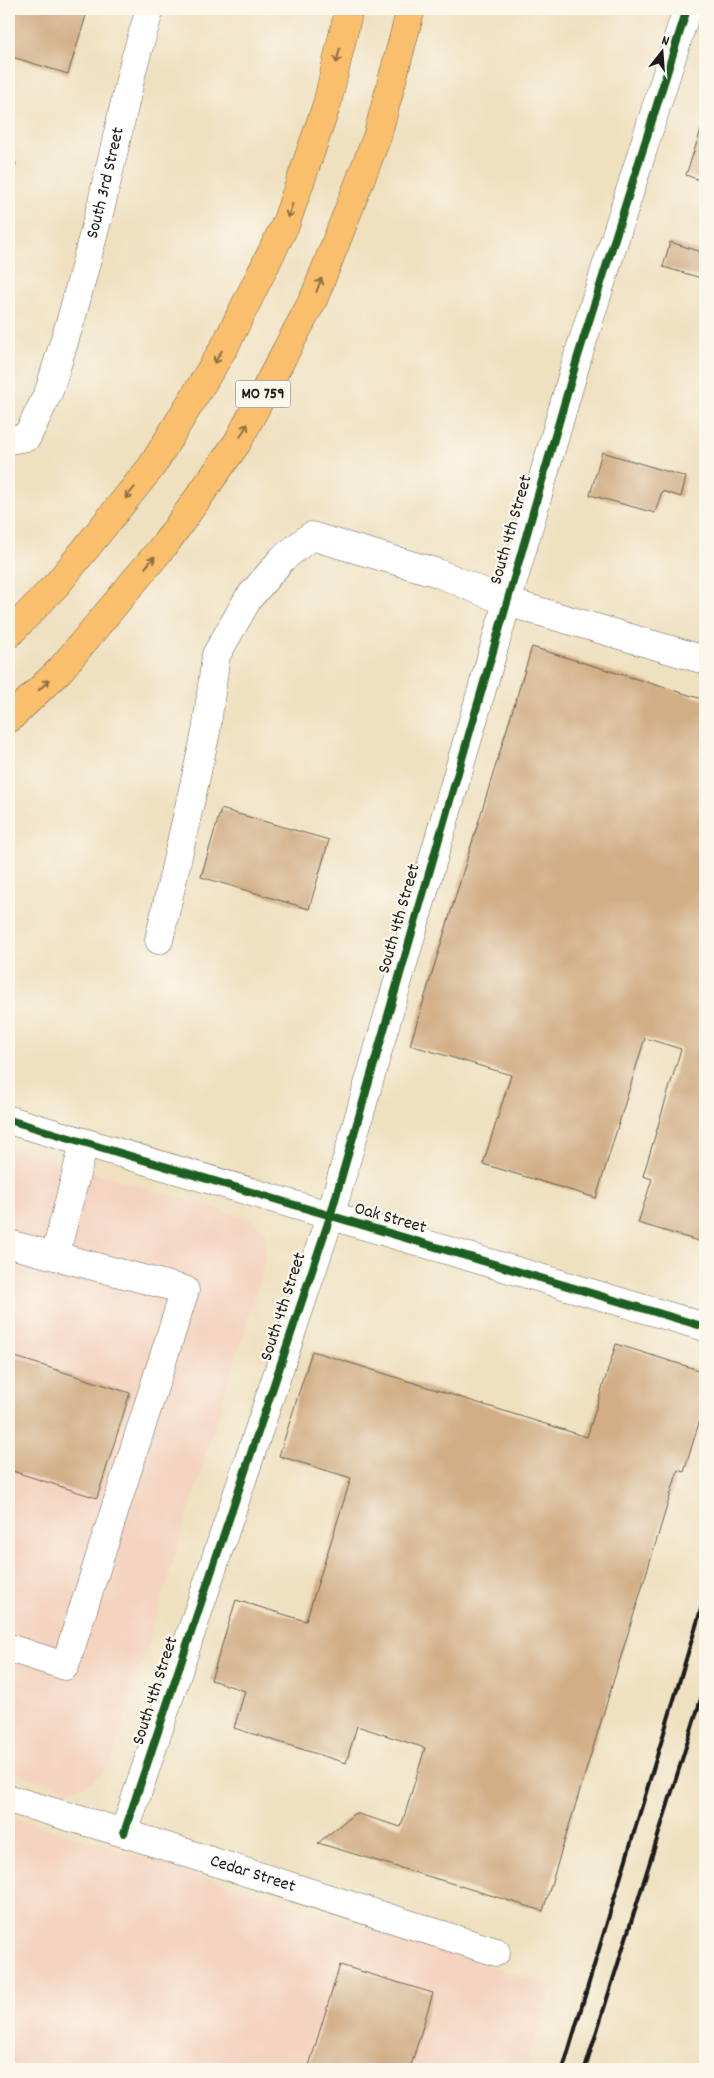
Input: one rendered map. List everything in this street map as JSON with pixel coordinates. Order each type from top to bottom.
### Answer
[{"type":"main road","points":[[9,634],[58,583],[152,466],[225,346],[286,223],[327,104],[349,9]]},
{"type":"main road","name":"MO 759","points":[[9,719],[60,670],[166,543],[237,444],[314,298],[377,137],[411,9]]},
{"type":"street","name":"South 3rd Street","points":[[9,440],[27,437],[49,391],[102,202],[134,63],[150,9]]},
{"type":"street","name":"South 4th Street","points":[[124,1833],[330,1217],[578,356],[687,9]]},
{"type":"street","points":[[159,940],[206,732],[216,655],[248,599],[282,559],[311,536],[438,572],[507,602],[705,660]]},
{"type":"street","name":"Oak Street","points":[[9,1120],[705,1327]]},
{"type":"street","points":[[55,1256],[84,1143]]},
{"type":"street","points":[[9,1244],[185,1290],[65,1666],[9,1648]]},
{"type":"street","name":"Cedar Street","points":[[9,1799],[124,1833],[496,1952]]},
{"type":"shaded area","points":[[9,1148],[251,1219],[266,1235],[266,1259],[111,1764],[94,1780],[72,1790],[9,1771]]},
{"type":"shaded area","points":[[9,1816],[553,1986],[525,2069],[9,2069]]},
{"type":"building","points":[[15,9],[88,9],[68,74],[9,56],[9,29]]},
{"type":"building","points":[[705,118],[705,182],[686,175]]},
{"type":"building","points":[[9,160],[16,163],[9,185]]},
{"type":"building","points":[[670,242],[705,253],[705,279],[663,267]]},
{"type":"building","points":[[602,452],[686,477],[681,497],[662,491],[655,513],[590,495]]},
{"type":"building","points":[[532,647],[705,700],[705,1243],[638,1223],[652,1179],[643,1176],[681,1049],[645,1038],[596,1198],[483,1164],[511,1075],[410,1045]]},
{"type":"building","points":[[221,809],[329,840],[309,909],[201,877]]},
{"type":"building","points":[[616,1344],[705,1372],[705,1403],[684,1472],[678,1470],[543,1911],[318,1843],[355,1813],[401,1827],[425,1748],[357,1726],[346,1763],[234,1728],[245,1691],[211,1680],[236,1600],[306,1621],[351,1478],[279,1456],[312,1351],[587,1437]]},
{"type":"building","points":[[9,1355],[130,1393],[97,1498],[9,1470]]},
{"type":"building","points":[[340,1965],[433,1993],[410,2069],[308,2069]]},
{"type":"railway","points":[[563,2069],[705,1596]]},
{"type":"railway","points":[[585,2069],[705,1686]]},
{"type":"cycle path","points":[[124,1833],[330,1217],[578,356],[687,9]]},
{"type":"cycle path","points":[[9,1120],[705,1327]]}]
